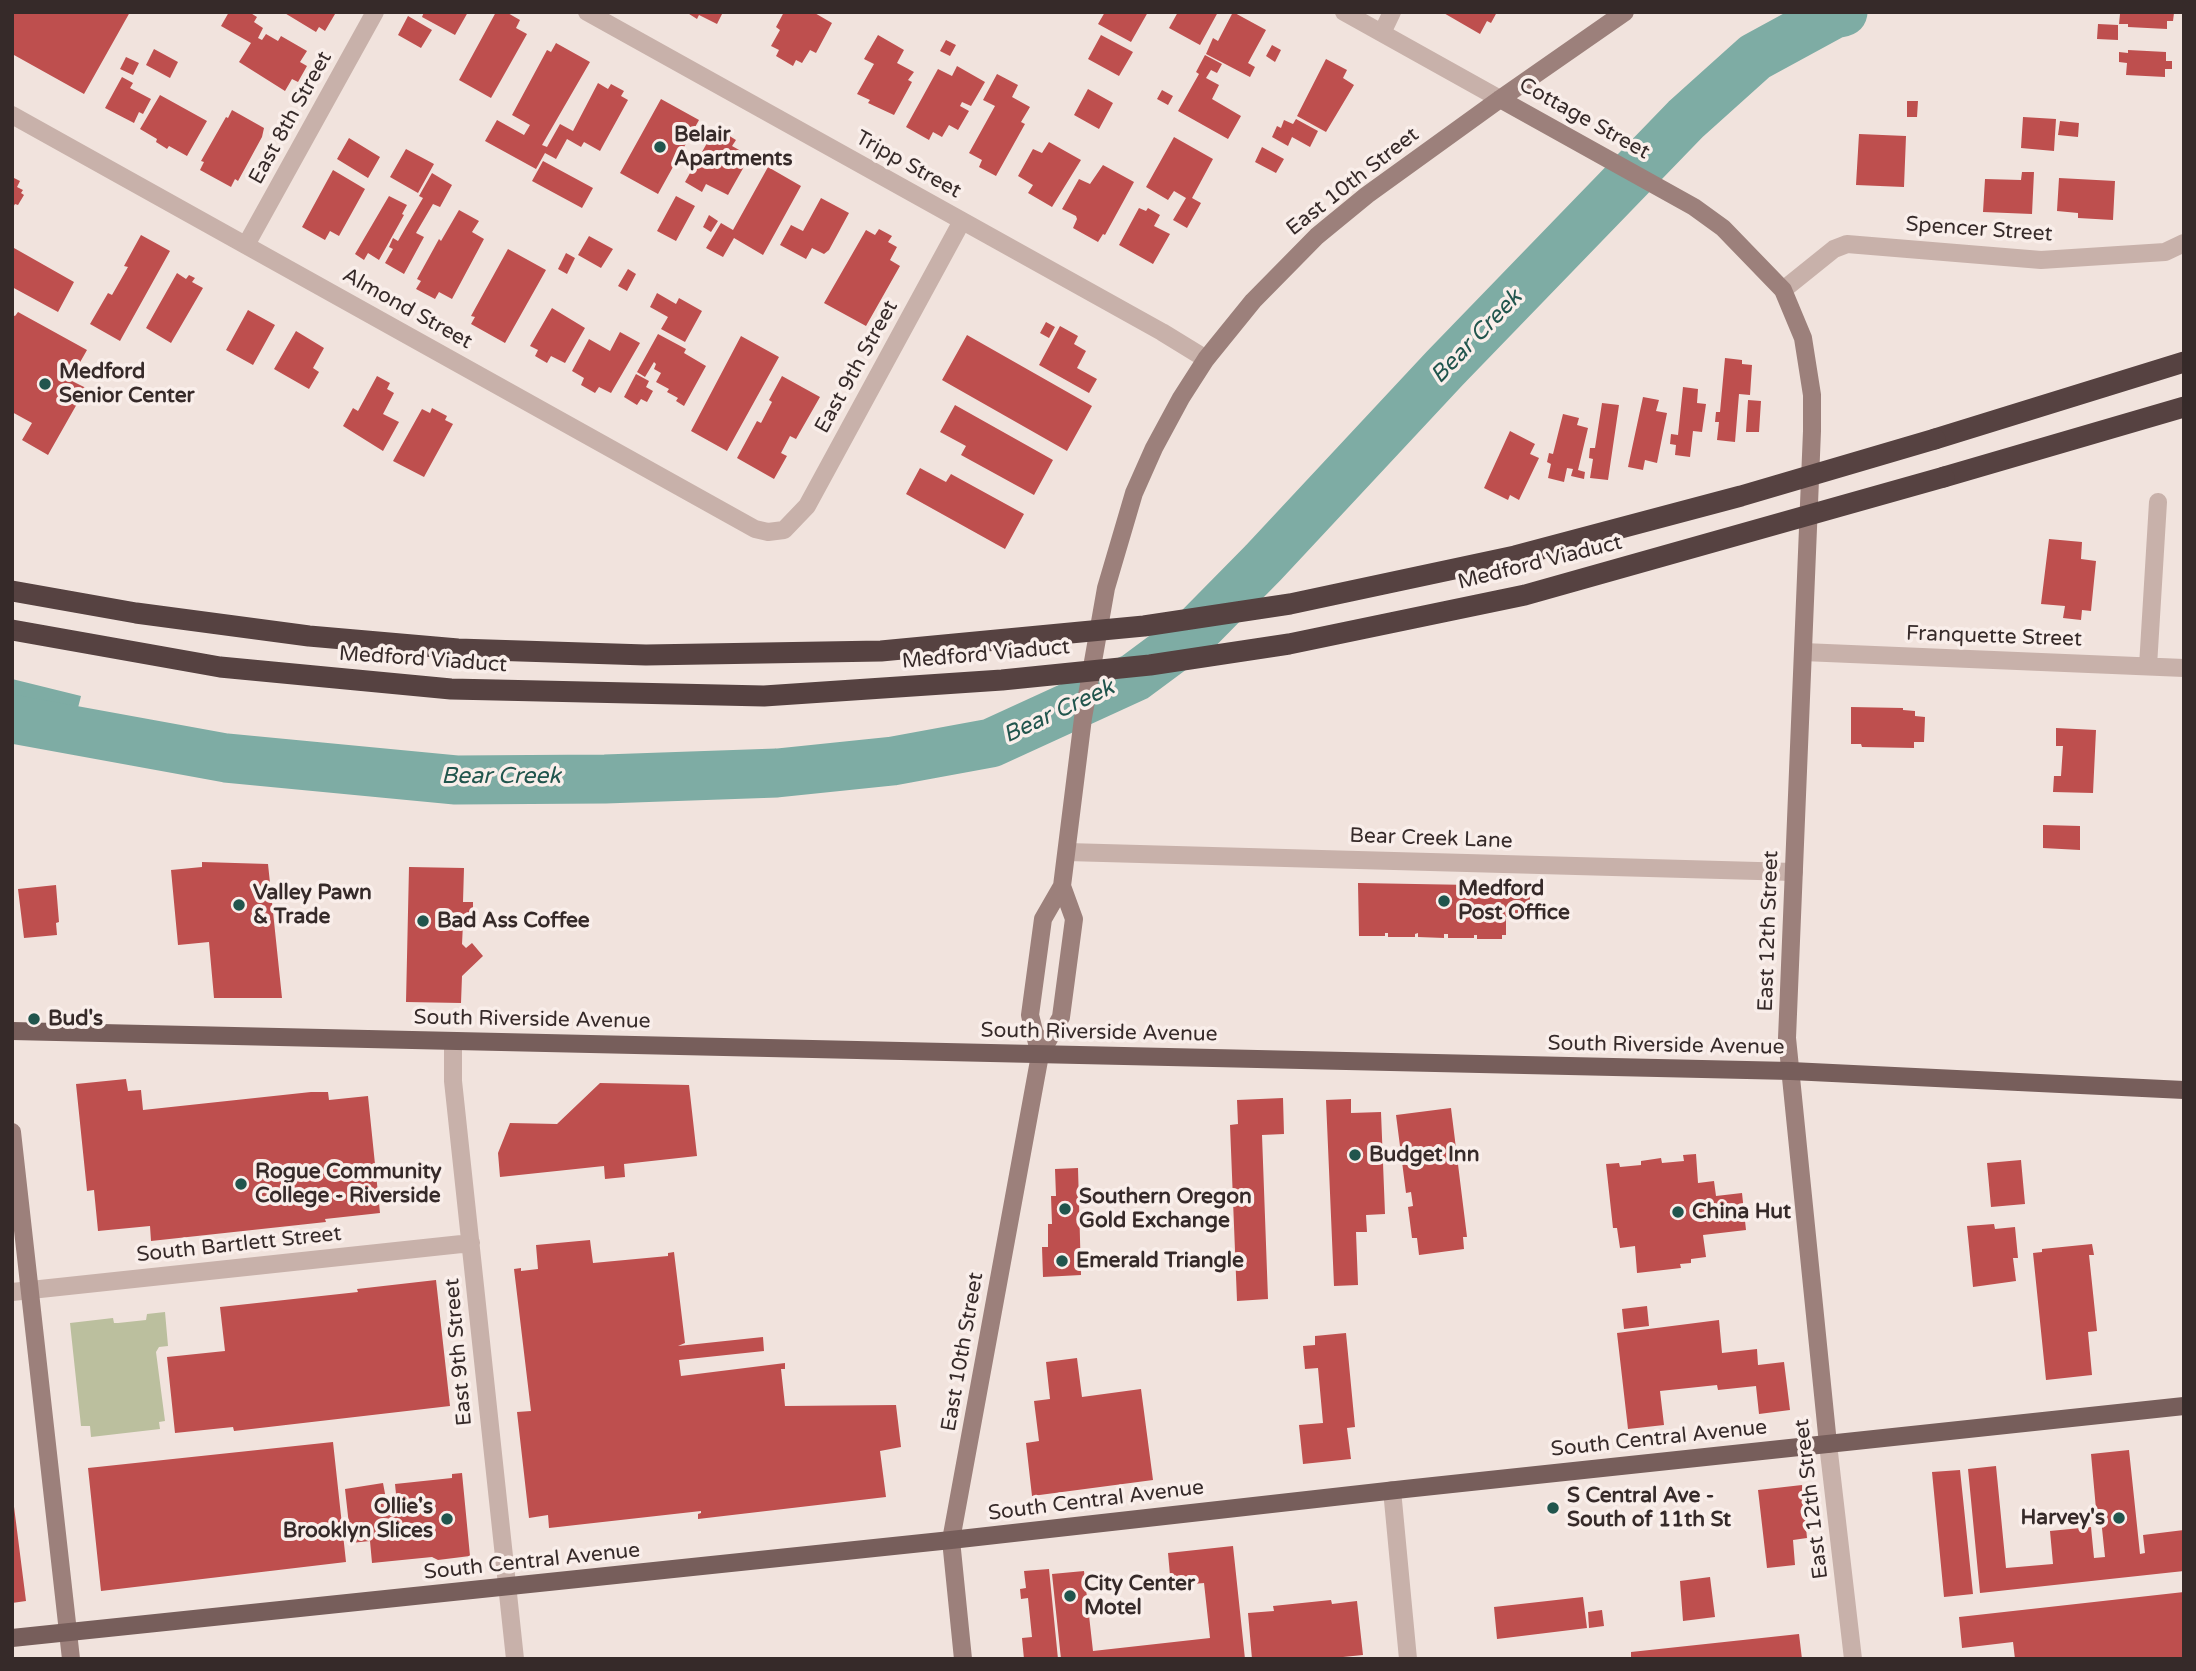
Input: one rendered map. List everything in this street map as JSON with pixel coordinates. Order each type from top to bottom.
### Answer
[{"type":"highway","name":"Medford Viaduct","points":[[12,591],[136,612],[309,636],[458,649],[646,655],[881,651],[1144,626],[1290,604],[1516,556],[1741,496],[2184,362]]},
{"type":"highway","name":"Medford Viaduct","points":[[12,630],[220,667],[452,689],[764,696],[1002,680],[1150,665],[1289,644],[1512,598],[2184,407]]},
{"type":"main road","name":"South Riverside Avenue","points":[[12,1031],[1791,1072],[2184,1090]]},
{"type":"main road","name":"South Central Avenue","points":[[12,1639],[2184,1406]]},
{"type":"street","name":"East 8th Street","points":[[246,245],[375,12]]},
{"type":"street","name":"Tripp Street","points":[[587,12],[1206,359]]},
{"type":"street","name":"Cottage Street","points":[[1344,12],[1694,207],[1723,229],[1783,290]]},
{"type":"street","points":[[1382,33],[1392,12]]},
{"type":"street","name":"East 10th Street","points":[[1040,1055],[1030,1015],[1043,919],[1062,886],[1093,655],[1106,588],[1134,493],[1154,447],[1181,398],[1206,359],[1253,301],[1317,236],[1367,195],[1625,12]]},
{"type":"street","name":"Almond Street","points":[[12,115],[755,529],[768,532],[784,530]]},
{"type":"street","name":"East 9th Street","points":[[784,530],[807,506],[962,221]]},
{"type":"street","name":"Spencer Street","points":[[1783,290],[1834,249],[1847,244],[2041,260],[2165,252],[2184,243]]},
{"type":"street","name":"East 12th Street","points":[[1783,290],[1803,338],[1812,395],[1787,1038],[1828,1444],[1853,1659]]},
{"type":"street","points":[[2148,666],[2158,502]]},
{"type":"street","name":"Franquette Street","points":[[1803,652],[2184,668]]},
{"type":"street","name":"Bear Creek Lane","points":[[1066,852],[1794,872]]},
{"type":"street","name":"East 10th Street","points":[[963,1659],[951,1540],[1040,1055],[1061,1017],[1074,919],[1062,886]]},
{"type":"street","name":"East 9th Street","points":[[453,1041],[453,1081],[515,1659]]},
{"type":"street","points":[[12,1132],[20,1291],[71,1659]]},
{"type":"street","name":"South Bartlett Street","points":[[20,1291],[471,1243]]},
{"type":"street","points":[[1392,1490],[1408,1659]]},
{"type":"green space","points":[[165,1312],[168,1346],[159,1347],[156,1352],[165,1421],[159,1422],[160,1429],[91,1437],[90,1426],[81,1426],[70,1323],[113,1318],[114,1323],[146,1320],[147,1314]]},
{"type":"water","points":[[12,679],[81,696],[69,743],[41,745],[12,742]]},
{"type":"building","points":[[12,12],[130,12],[84,94],[14,55],[12,58]]},
{"type":"building","points":[[229,12],[249,12],[257,17],[254,22],[263,28],[258,38],[262,40],[266,34],[278,41],[281,36],[307,51],[300,62],[307,66],[298,82],[292,79],[285,91],[239,62],[251,43],[221,26]]},
{"type":"building","points":[[283,12],[335,14],[325,31],[319,27],[316,32]]},
{"type":"building","points":[[424,12],[468,12],[455,35],[422,17]]},
{"type":"building","points":[[496,12],[506,12],[520,20],[516,28],[527,34],[491,98],[459,80]]},
{"type":"building","points":[[686,12],[723,12],[717,24],[699,15],[697,19]]},
{"type":"building","points":[[784,12],[813,12],[832,23],[816,53],[810,50],[802,63],[796,60],[793,66],[776,56],[779,50],[771,46],[780,30],[776,27]]},
{"type":"building","points":[[1105,12],[1148,12],[1131,42],[1098,24]]},
{"type":"building","points":[[1178,12],[1218,12],[1200,45],[1169,28]]},
{"type":"building","points":[[1233,12],[1266,30],[1248,63],[1255,67],[1250,77],[1206,54],[1213,38],[1218,41]]},
{"type":"building","points":[[1442,12],[1497,12],[1491,23],[1487,21],[1480,34]]},
{"type":"building","points":[[2174,13],[2173,21],[2167,21],[2167,29],[2119,24],[2120,14]]},
{"type":"building","points":[[408,16],[432,30],[421,48],[398,35]]},
{"type":"building","points":[[2098,24],[2118,25],[2118,40],[2097,39]]},
{"type":"building","points":[[878,35],[904,50],[897,63],[914,72],[908,80],[912,82],[894,115],[868,103],[870,100],[857,94],[874,64],[864,59]]},
{"type":"building","points":[[1101,35],[1133,52],[1119,76],[1088,59]]},
{"type":"building","points":[[946,40],[956,45],[950,56],[940,51]]},
{"type":"building","points":[[556,43],[590,62],[542,145],[547,147],[560,124],[573,131],[598,83],[608,89],[611,84],[624,91],[621,96],[628,100],[600,151],[584,142],[581,147],[567,139],[556,159],[545,153],[536,169],[485,141],[497,120],[524,135],[530,125],[512,115],[547,50],[551,52]]},
{"type":"building","points":[[1272,45],[1281,50],[1275,62],[1266,56]]},
{"type":"building","points":[[154,49],[178,62],[170,78],[146,65]]},
{"type":"building","points":[[2128,50],[2166,52],[2166,61],[2172,61],[2172,69],[2165,69],[2165,77],[2126,75],[2127,63],[2119,62],[2119,52],[2128,53]]},
{"type":"building","points":[[1205,55],[1222,64],[1217,73],[1211,70],[1206,78],[1219,85],[1212,99],[1241,116],[1228,139],[1178,111],[1199,74],[1196,72]]},
{"type":"building","points":[[126,57],[139,63],[133,75],[120,69]]},
{"type":"building","points":[[1326,59],[1347,70],[1343,78],[1354,85],[1326,132],[1297,116]]},
{"type":"building","points":[[957,66],[985,82],[971,106],[962,102],[960,106],[969,111],[958,130],[949,125],[942,137],[933,132],[929,140],[906,127],[938,69],[952,76]]},
{"type":"building","points":[[997,74],[1018,85],[1012,97],[1030,107],[1021,122],[1025,124],[996,176],[979,167],[982,160],[969,153],[995,106],[983,100]]},
{"type":"building","points":[[122,77],[133,83],[130,88],[151,99],[143,114],[139,112],[134,123],[105,108]]},
{"type":"building","points":[[1088,89],[1113,103],[1099,129],[1074,115]]},
{"type":"building","points":[[1162,90],[1173,96],[1168,105],[1157,99]]},
{"type":"building","points":[[160,95],[207,121],[187,156],[169,146],[167,149],[140,129]]},
{"type":"building","name":"Belair Apartments","points":[[661,99],[699,120],[658,194],[620,173]]},
{"type":"building","points":[[1907,101],[1918,101],[1917,117],[1907,117]]},
{"type":"building","points":[[232,110],[264,128],[262,137],[238,181],[235,179],[231,187],[200,170],[204,162],[201,161]]},
{"type":"building","points":[[2023,117],[2056,119],[2054,151],[2021,148]]},
{"type":"building","points":[[1296,119],[1318,131],[1310,147],[1292,137],[1288,146],[1272,137],[1277,126],[1281,128],[1284,120],[1293,124]]},
{"type":"building","points":[[2060,121],[2079,123],[2078,137],[2058,135]]},
{"type":"building","points":[[723,132],[736,140],[732,146],[750,156],[728,195],[706,184],[702,192],[685,182],[711,136],[719,140]]},
{"type":"building","points":[[1859,134],[1906,136],[1904,187],[1856,185]]},
{"type":"building","points":[[1174,137],[1213,159],[1192,198],[1201,203],[1187,228],[1173,220],[1186,198],[1174,191],[1168,200],[1146,187]]},
{"type":"building","points":[[349,138],[380,157],[368,178],[337,159]]},
{"type":"building","points":[[1049,142],[1081,160],[1052,207],[1028,193],[1033,185],[1018,176],[1033,149],[1042,153]]},
{"type":"building","points":[[1262,147],[1284,159],[1276,173],[1255,162]]},
{"type":"building","points":[[406,149],[434,164],[418,193],[390,177]]},
{"type":"building","points":[[543,161],[593,188],[582,208],[532,181]]},
{"type":"building","points":[[1103,165],[1134,182],[1105,235],[1103,234],[1098,242],[1073,228],[1076,216],[1062,209],[1079,179],[1090,184]]},
{"type":"building","points":[[768,167],[801,186],[763,255],[734,238],[723,257],[706,248],[721,223],[733,230]]},
{"type":"building","points":[[333,170],[365,189],[339,236],[330,231],[325,240],[302,227]]},
{"type":"building","points":[[2022,172],[2034,172],[2032,214],[1983,212],[1985,179],[2021,180]]},
{"type":"building","points":[[432,173],[452,185],[440,207],[433,204],[416,233],[424,237],[404,274],[385,263],[393,249],[389,247],[393,238],[398,241],[423,198],[419,196]]},
{"type":"building","points":[[12,177],[20,181],[17,187],[23,190],[21,193],[24,195],[12,209]]},
{"type":"building","points":[[2059,178],[2115,181],[2113,220],[2078,218],[2078,213],[2057,211]]},
{"type":"building","points":[[389,196],[407,205],[402,214],[404,215],[379,260],[368,253],[364,260],[355,254]]},
{"type":"building","points":[[676,196],[695,206],[676,241],[657,231]]},
{"type":"building","points":[[821,198],[849,213],[829,250],[824,254],[812,248],[806,259],[780,245],[791,225],[803,231]]},
{"type":"building","points":[[1139,208],[1146,211],[1148,208],[1160,215],[1154,226],[1170,234],[1153,264],[1119,245]]},
{"type":"building","points":[[459,210],[479,221],[472,232],[484,239],[452,299],[439,292],[435,299],[416,289],[421,281],[417,279]]},
{"type":"building","points":[[709,215],[718,221],[711,232],[703,227]]},
{"type":"building","points":[[879,229],[892,236],[888,242],[897,247],[890,260],[900,266],[866,326],[824,303],[866,230],[875,235]]},
{"type":"building","points":[[141,235],[170,251],[120,341],[90,324],[108,293],[112,295],[128,267],[124,266]]},
{"type":"building","points":[[589,236],[613,249],[601,268],[578,255]]},
{"type":"building","points":[[14,248],[74,282],[58,312],[12,287]]},
{"type":"building","points":[[508,249],[546,270],[505,343],[471,324],[475,317],[471,316]]},
{"type":"building","points":[[566,253],[575,258],[567,274],[558,269]]},
{"type":"building","points":[[628,269],[636,274],[627,291],[618,286]]},
{"type":"building","points":[[177,273],[186,279],[189,275],[195,278],[192,282],[203,288],[171,343],[146,328]]},
{"type":"building","points":[[657,293],[676,304],[679,298],[702,311],[685,342],[661,329],[668,317],[650,307]]},
{"type":"building","points":[[552,308],[585,328],[565,363],[551,356],[547,363],[535,356],[538,350],[530,346]]},
{"type":"building","points":[[248,310],[275,325],[253,365],[226,350]]},
{"type":"building","name":"Medford Senior Center","points":[[18,312],[87,350],[70,380],[86,388],[48,455],[22,440],[32,423],[12,412],[12,315],[15,316]]},
{"type":"building","points":[[1046,322],[1055,327],[1049,338],[1040,333]]},
{"type":"building","points":[[1060,326],[1078,336],[1074,344],[1086,351],[1077,368],[1097,379],[1089,393],[1039,365]]},
{"type":"building","points":[[296,331],[324,348],[313,368],[319,372],[309,389],[274,369]]},
{"type":"building","points":[[620,332],[640,343],[611,393],[599,387],[595,393],[581,385],[584,378],[572,371],[589,339],[610,351]]},
{"type":"building","points":[[658,334],[686,349],[684,353],[706,366],[684,406],[676,401],[678,398],[667,392],[669,389],[656,382],[661,373],[654,369],[654,362],[645,377],[637,372]]},
{"type":"building","points":[[967,335],[1092,406],[1067,451],[942,380]]},
{"type":"building","points":[[741,336],[779,357],[727,451],[691,431]]},
{"type":"building","points":[[1725,358],[1742,360],[1742,364],[1752,365],[1750,395],[1739,394],[1735,442],[1717,440],[1719,422],[1715,422],[1716,412],[1720,412]]},
{"type":"building","points":[[636,374],[649,381],[646,387],[653,391],[647,402],[641,399],[637,405],[624,397]]},
{"type":"building","points":[[377,376],[390,383],[387,389],[394,393],[383,414],[399,422],[383,451],[343,426],[353,408],[358,411]]},
{"type":"building","points":[[782,376],[820,397],[796,439],[790,436],[781,453],[787,456],[774,479],[737,458],[757,421],[761,423]]},
{"type":"building","points":[[1683,387],[1698,389],[1697,403],[1706,404],[1702,432],[1693,431],[1690,457],[1675,455],[1676,445],[1670,444],[1671,434],[1678,435]]},
{"type":"building","points":[[1643,397],[1659,400],[1656,411],[1667,413],[1657,463],[1645,460],[1643,470],[1628,467]]},
{"type":"building","points":[[1748,400],[1761,401],[1759,432],[1746,432]]},
{"type":"building","points":[[1602,403],[1619,405],[1608,480],[1590,478],[1593,459],[1589,458],[1590,448],[1595,448]]},
{"type":"building","points":[[955,405],[1053,460],[1034,495],[961,455],[966,446],[940,432]]},
{"type":"building","points":[[432,408],[447,416],[445,420],[453,424],[424,477],[393,461],[422,409],[430,413]]},
{"type":"building","points":[[1563,414],[1579,418],[1577,425],[1588,428],[1578,470],[1585,472],[1584,479],[1571,476],[1573,469],[1567,468],[1564,482],[1548,478],[1551,464],[1547,462],[1549,453],[1553,454]]},
{"type":"building","points":[[1510,431],[1535,444],[1530,454],[1539,458],[1519,500],[1510,495],[1508,500],[1484,488]]},
{"type":"building","points":[[920,468],[946,482],[951,474],[1024,514],[1005,549],[906,494]]},
{"type":"building","points":[[2049,539],[2082,542],[2081,559],[2096,561],[2091,611],[2082,610],[2081,620],[2063,618],[2065,606],[2041,604]]},
{"type":"building","points":[[1851,707],[1903,708],[1915,711],[1915,716],[1925,717],[1924,742],[1914,742],[1914,748],[1862,747],[1861,744],[1851,744]]},
{"type":"building","points":[[2056,728],[2096,730],[2093,793],[2053,792],[2054,776],[2061,776],[2063,746],[2056,746]]},
{"type":"building","points":[[2043,825],[2080,826],[2080,850],[2043,848]]},
{"type":"building","name":"Valley Pawn & Trade","points":[[202,862],[268,864],[282,998],[214,998],[209,942],[178,945],[171,870],[202,867]]},
{"type":"building","points":[[409,867],[464,868],[463,902],[473,902],[473,914],[463,924],[462,944],[466,948],[472,943],[483,956],[462,976],[461,1003],[406,1002]]},
{"type":"building","name":"Medford Post Office","points":[[1358,883],[1530,886],[1530,917],[1506,917],[1506,935],[1502,935],[1502,939],[1477,939],[1477,935],[1474,935],[1474,938],[1448,938],[1448,934],[1444,934],[1444,938],[1418,937],[1418,933],[1415,937],[1388,937],[1388,933],[1385,933],[1385,936],[1359,936]]},
{"type":"building","points":[[56,885],[59,922],[56,923],[57,935],[24,938],[18,889]]},
{"type":"building","points":[[126,1079],[128,1091],[141,1090],[143,1110],[311,1092],[328,1092],[329,1100],[368,1096],[380,1213],[325,1219],[326,1222],[151,1241],[150,1226],[98,1231],[94,1190],[87,1191],[76,1084]]},
{"type":"building","points":[[600,1083],[689,1085],[697,1156],[624,1164],[625,1177],[605,1179],[604,1166],[500,1177],[498,1153],[510,1123],[557,1124]]},
{"type":"building","points":[[1283,1098],[1284,1134],[1262,1135],[1268,1299],[1237,1301],[1230,1125],[1238,1124],[1237,1100]]},
{"type":"building","name":"Budget Inn","points":[[1351,1099],[1351,1113],[1381,1112],[1385,1214],[1366,1215],[1367,1232],[1356,1232],[1358,1285],[1334,1286],[1326,1100]]},
{"type":"building","points":[[1451,1108],[1467,1237],[1463,1237],[1464,1249],[1419,1255],[1417,1238],[1412,1238],[1408,1207],[1413,1206],[1411,1192],[1406,1193],[1396,1115]]},
{"type":"building","name":"China Hut","points":[[1696,1154],[1698,1183],[1714,1181],[1716,1196],[1742,1193],[1746,1230],[1703,1235],[1706,1257],[1691,1259],[1691,1263],[1680,1264],[1681,1268],[1637,1273],[1635,1246],[1620,1248],[1617,1228],[1613,1228],[1606,1164],[1619,1163],[1620,1167],[1641,1165],[1641,1161],[1661,1158],[1662,1163],[1684,1161],[1683,1155]]},
{"type":"building","points":[[2021,1160],[2025,1204],[1991,1207],[1987,1163]]},
{"type":"building","points":[[1078,1168],[1081,1275],[1043,1277],[1042,1247],[1048,1247],[1048,1224],[1052,1224],[1051,1196],[1056,1196],[1055,1169]]},
{"type":"building","points":[[1994,1224],[1995,1229],[2015,1227],[2018,1258],[2013,1258],[2016,1281],[1973,1287],[1967,1226]]},
{"type":"building","points":[[590,1240],[593,1263],[668,1256],[668,1253],[674,1252],[685,1343],[678,1346],[763,1337],[764,1351],[679,1360],[681,1376],[785,1363],[785,1369],[781,1369],[785,1406],[896,1405],[901,1447],[880,1451],[886,1497],[698,1519],[701,1511],[549,1528],[548,1515],[529,1518],[517,1412],[531,1411],[514,1269],[538,1269],[536,1245]]},
{"type":"building","points":[[2092,1244],[2094,1255],[2089,1255],[2097,1331],[2088,1332],[2092,1375],[2046,1380],[2033,1253],[2042,1252],[2042,1249]]},
{"type":"building","points":[[436,1280],[450,1406],[234,1431],[233,1427],[175,1433],[167,1357],[225,1351],[220,1307],[358,1292],[357,1289]]},
{"type":"building","points":[[1647,1306],[1649,1326],[1624,1329],[1622,1309]]},
{"type":"building","points":[[1719,1320],[1722,1353],[1757,1349],[1758,1365],[1784,1362],[1790,1410],[1759,1414],[1756,1386],[1718,1390],[1717,1385],[1660,1391],[1664,1425],[1628,1429],[1617,1333]]},
{"type":"building","points":[[1346,1333],[1355,1427],[1347,1428],[1351,1459],[1303,1464],[1299,1425],[1323,1423],[1318,1368],[1305,1369],[1303,1346],[1315,1345],[1315,1336]]},
{"type":"building","points":[[1077,1358],[1082,1397],[1141,1389],[1153,1480],[1032,1496],[1026,1443],[1039,1441],[1034,1401],[1050,1399],[1046,1362]]},
{"type":"building","points":[[333,1442],[346,1562],[101,1591],[88,1468]]},
{"type":"building","name":"Harvey's","points":[[2129,1450],[2140,1554],[2145,1553],[2143,1535],[2184,1530],[2184,1571],[1980,1593],[1968,1469],[1996,1466],[2006,1568],[2053,1564],[2050,1531],[2091,1527],[2094,1558],[2105,1557],[2100,1509],[2096,1509],[2091,1454]]},
{"type":"building","points":[[1960,1470],[1973,1594],[1944,1597],[1932,1472]]},
{"type":"building","points":[[462,1473],[470,1556],[372,1563],[370,1541],[351,1543],[345,1489],[383,1483],[389,1515],[398,1514],[395,1484],[452,1478],[452,1474]]},
{"type":"building","points":[[1802,1485],[1807,1538],[1793,1540],[1795,1565],[1767,1568],[1758,1490]]},
{"type":"building","points":[[12,1491],[26,1601],[12,1603]]},
{"type":"building","name":"City Center Motel","points":[[1233,1546],[1245,1659],[1061,1659],[1052,1574],[1084,1571],[1093,1651],[1210,1638],[1204,1583],[1171,1586],[1168,1553]]},
{"type":"building","points":[[1049,1569],[1058,1659],[1024,1659],[1022,1638],[1032,1637],[1028,1598],[1021,1599],[1020,1589],[1026,1588],[1024,1571]]},
{"type":"building","points":[[1710,1577],[1715,1617],[1683,1621],[1680,1581]]},
{"type":"building","points":[[2184,1592],[2184,1659],[2015,1659],[2013,1642],[1962,1648],[1959,1617]]},
{"type":"building","points":[[1583,1597],[1587,1628],[1497,1639],[1494,1607]]},
{"type":"building","points":[[1331,1600],[1332,1604],[1357,1601],[1363,1655],[1323,1659],[1252,1659],[1248,1613],[1274,1611],[1273,1606]]},
{"type":"building","points":[[1602,1610],[1604,1626],[1589,1628],[1588,1612]]},
{"type":"building","points":[[1799,1634],[1802,1659],[1631,1659],[1631,1652]]},
{"type":"waterway","name":"Bear Creek","points":[[12,719],[226,758],[456,780],[605,779],[777,773],[893,761],[991,743],[1135,677],[1193,634],[1686,119],[1755,57],[1834,14],[1843,12]]},
{"type":"place","name":"Belair Apartments","points":[[660,147]]},
{"type":"place","name":"Medford Senior Center","points":[[45,384]]},
{"type":"place","name":"Medford Post Office","points":[[1444,901]]},
{"type":"place","name":"Valley Pawn & Trade","points":[[239,905]]},
{"type":"place","name":"Bad Ass Coffee","points":[[423,921]]},
{"type":"place","name":"Bud's","points":[[34,1019]]},
{"type":"place","name":"Budget Inn","points":[[1355,1155]]},
{"type":"place","name":"Rogue Community College - Riverside","points":[[241,1184]]},
{"type":"place","name":"Southern Oregon Gold Exchange","points":[[1065,1209]]},
{"type":"place","name":"China Hut","points":[[1678,1212]]},
{"type":"place","name":"Emerald Triangle","points":[[1062,1261]]},
{"type":"place","name":"S Central Ave - South of 11th St","points":[[1553,1508]]},
{"type":"place","name":"Harvey's","points":[[2119,1518]]},
{"type":"place","name":"Ollie's Brooklyn Slices","points":[[447,1519]]},
{"type":"place","name":"City Center Motel","points":[[1070,1596]]}]
